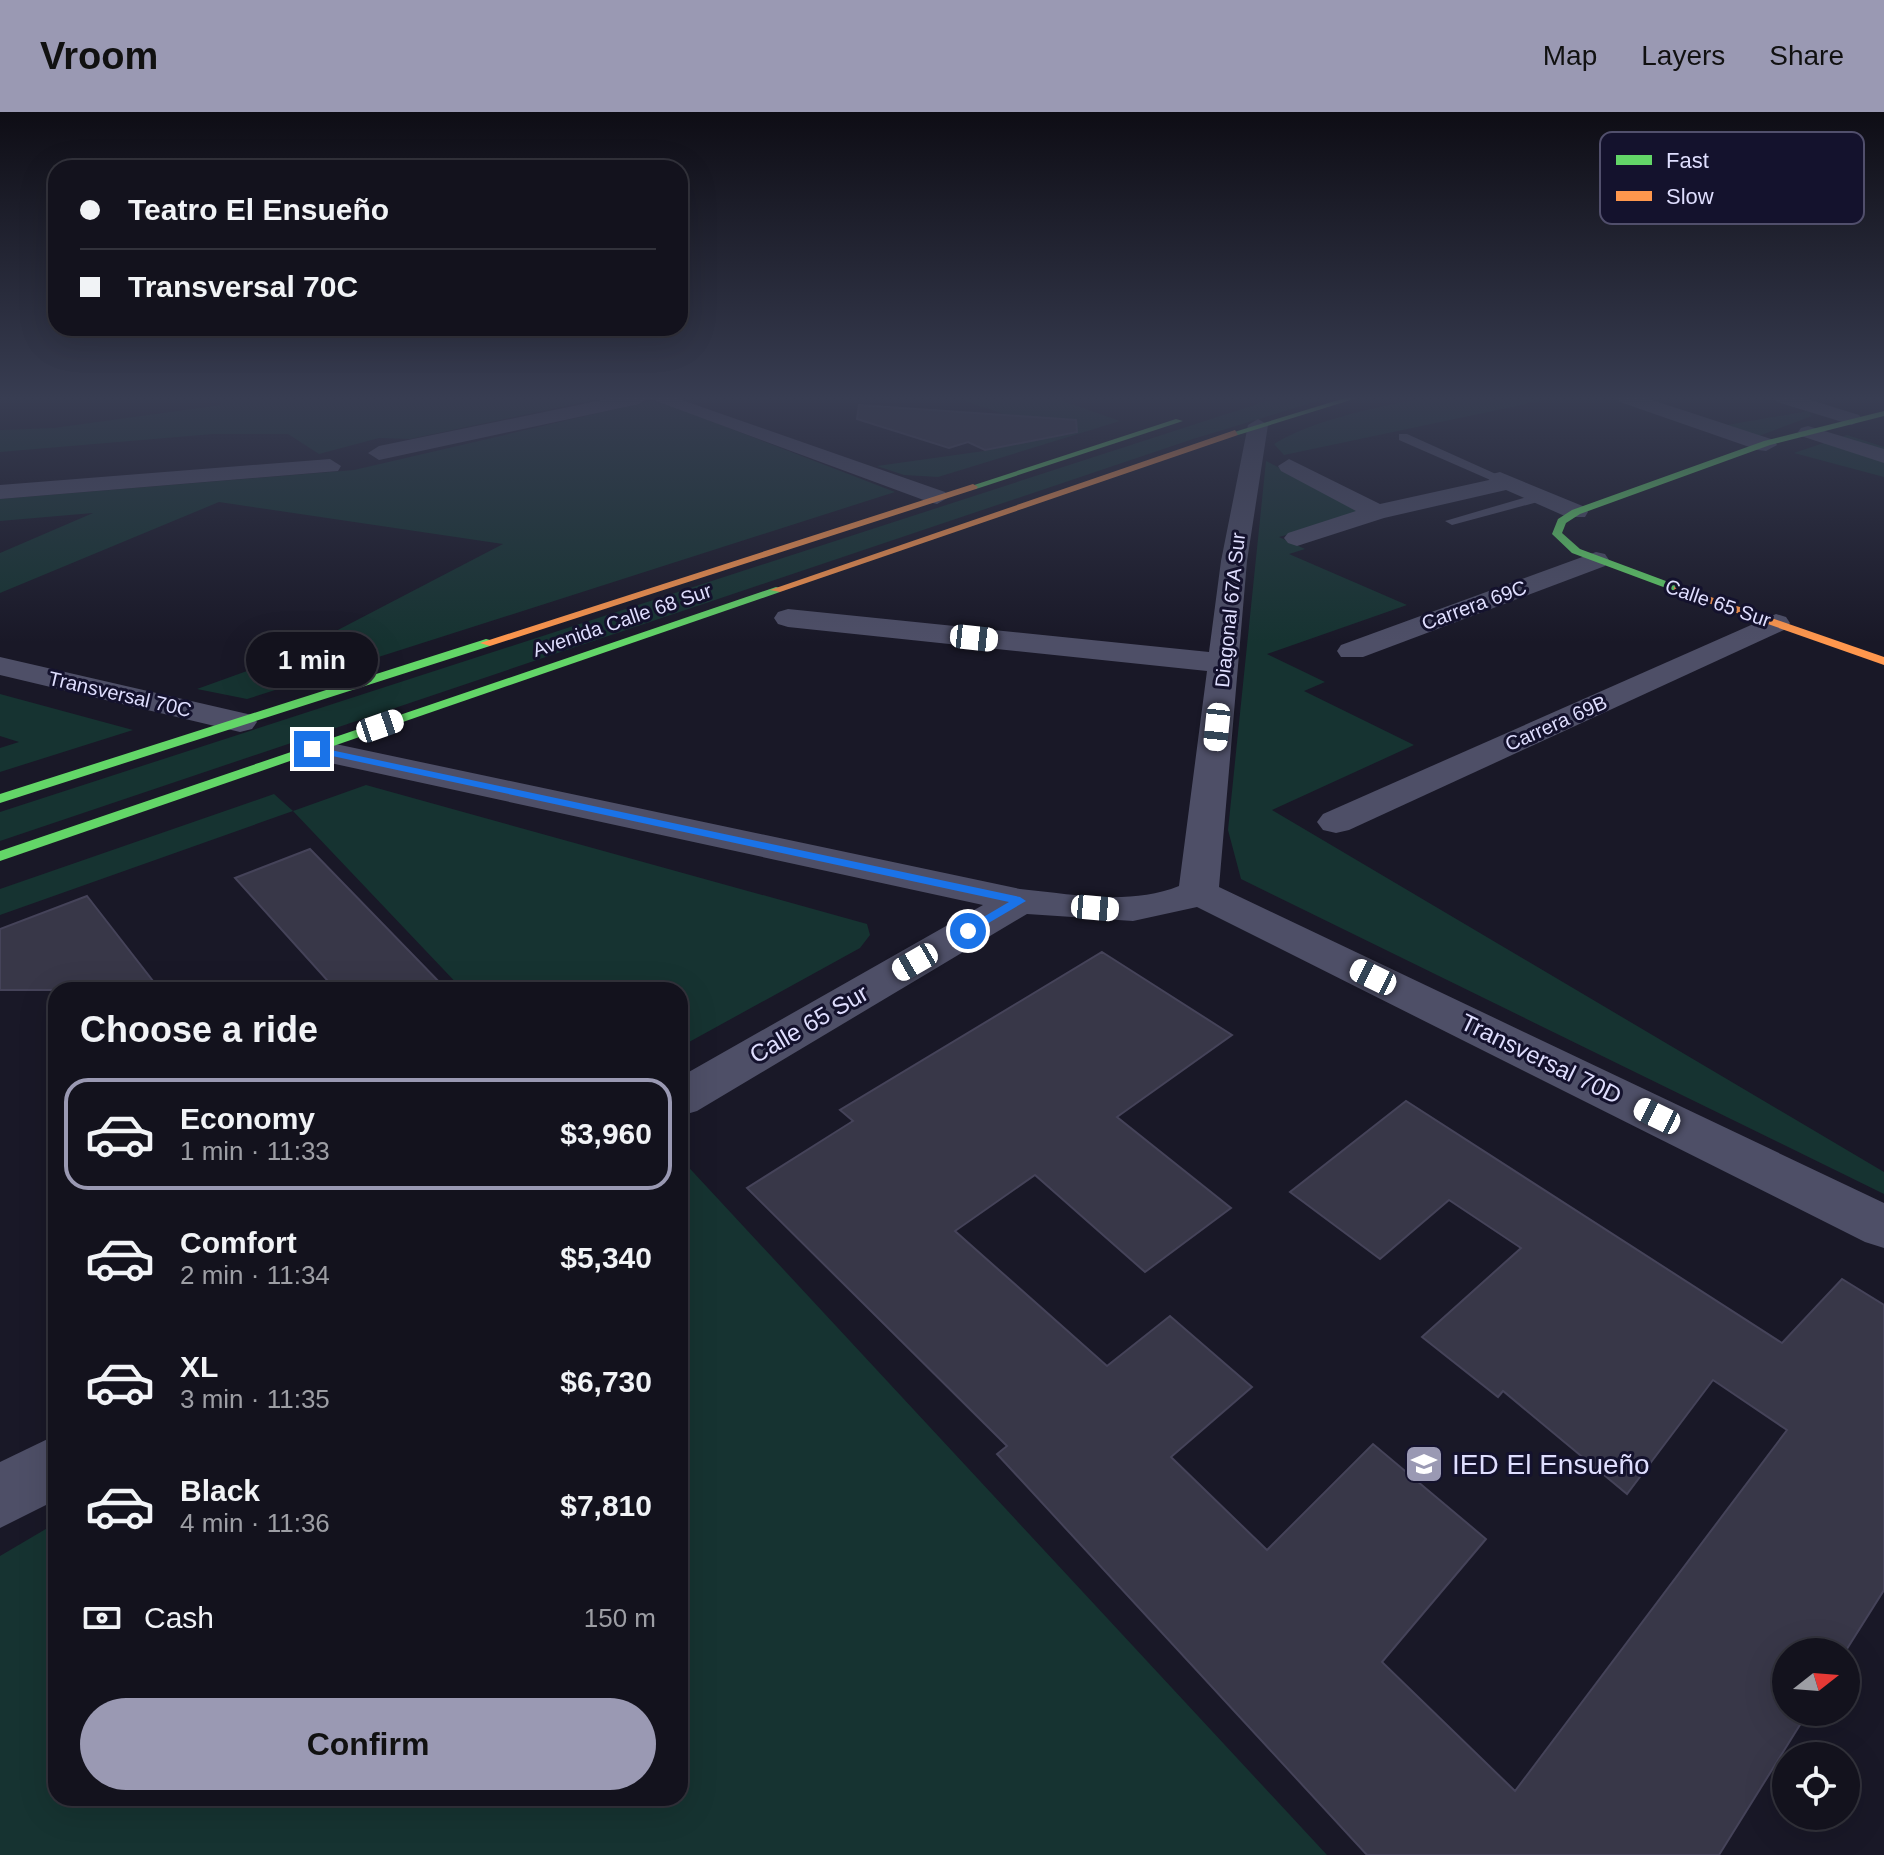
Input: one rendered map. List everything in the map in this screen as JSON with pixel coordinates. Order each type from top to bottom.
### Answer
[{"type":"main road","name":"Avenida Calle 68 Sur","points":[[0,799],[993,479]]},
{"type":"main road","name":"Avenida Calle 68 Sur","points":[[0,856],[1099,479]]},
{"type":"main road","points":[[1576,512],[1669,479]]},
{"type":"main road","name":"Calle 65 Sur","points":[[1576,512],[1562,521],[1557,534],[1576,551],[1884,661]]},
{"type":"street","points":[[0,492],[161,479]]},
{"type":"street","points":[[887,479],[937,497]]},
{"type":"street","name":"Diagonal 67A Sur","points":[[1198,892],[1234,561],[1248,479]]},
{"type":"street","points":[[1315,479],[1377,512]]},
{"type":"street","points":[[1297,538],[1377,512],[1504,481],[1576,512]]},
{"type":"street","name":"Carrera 69C","points":[[1352,651],[1596,560]]},
{"type":"street","points":[[788,618],[1222,663]]},
{"type":"street","name":"Carrera 69B","points":[[1336,822],[1776,623]]},
{"type":"street","name":"Transversal 70C","points":[[0,666],[240,722]]},
{"type":"street","points":[[312,749],[1020,901],[1120,910],[1158,907],[1198,892]]},
{"type":"street","name":"Transversal 70D","points":[[1198,892],[1884,1227]]},
{"type":"street","name":"Calle 65 Sur","points":[[688,1094],[1020,901]]},
{"type":"street","points":[[0,1497],[48,1470]]},
{"type":"lane","points":[[1500,479],[1504,481]]},
{"type":"lane","points":[[1452,521],[1540,497]]},
{"type":"green space","points":[[240,479],[862,479],[895,492],[247,699],[197,689],[286,657],[503,544],[219,502],[0,593],[0,553],[93,513],[0,521],[0,499]]},
{"type":"green space","points":[[1025,479],[1073,479],[0,841],[0,812]]},
{"type":"green space","points":[[1264,479],[1301,479],[1366,513],[1279,537],[1305,549],[1289,554],[1407,605],[1267,654],[1325,682],[1304,691],[1414,745],[1272,810],[1884,1172],[1884,1194],[1241,879],[1228,830]]},
{"type":"green space","points":[[0,694],[133,730],[0,772],[0,748],[19,742],[0,736]]},
{"type":"green space","points":[[366,785],[867,924],[870,935],[860,948],[688,1043],[688,982],[455,982],[293,811]]},
{"type":"green space","points":[[274,794],[293,811],[0,915],[0,889]]},
{"type":"green space","points":[[688,1167],[1327,1855],[0,1855],[0,1556],[48,1528],[48,1806],[688,1806]]},
{"type":"building","points":[[310,849],[439,982],[329,982],[235,878]]},
{"type":"building","points":[[87,896],[154,982],[48,982],[48,990],[0,990],[0,929]]},
{"type":"building","points":[[1102,952],[1232,1035],[1117,1117],[1231,1208],[1145,1272],[1035,1175],[955,1231],[1107,1366],[1170,1316],[1252,1387],[1171,1457],[1267,1550],[1373,1444],[1486,1539],[1382,1662],[1515,1791],[1787,1430],[1713,1380],[1627,1494],[1503,1391],[1498,1397],[1422,1337],[1521,1248],[1449,1200],[1380,1259],[1290,1192],[1406,1101],[1782,1343],[1842,1279],[1884,1305],[1884,1590],[1854,1638],[1772,1638],[1772,1726],[1799,1726],[1789,1742],[1772,1742],[1772,1770],[1719,1855],[1367,1855],[997,1454],[1007,1446],[747,1188],[853,1121],[840,1110]]},
{"type":"traffic: fast","points":[[973,487],[997,479]]},
{"type":"traffic: fast","points":[[1666,479],[1576,512],[1562,521],[1557,534],[1576,551],[1678,589]]},
{"type":"traffic: fast","points":[[0,856],[776,590]]},
{"type":"traffic: fast","points":[[0,799],[486,643]]},
{"type":"traffic: slow","points":[[776,590],[1100,479]]},
{"type":"traffic: slow","points":[[486,643],[973,487]]},
{"type":"traffic: slow","points":[[1678,589],[1884,661]]},
{"type":"place","name":"IED El Ensueño","points":[[1424,1464]]},
{"type":"route","points":[[312,749],[1020,901],[968,931]]}]
